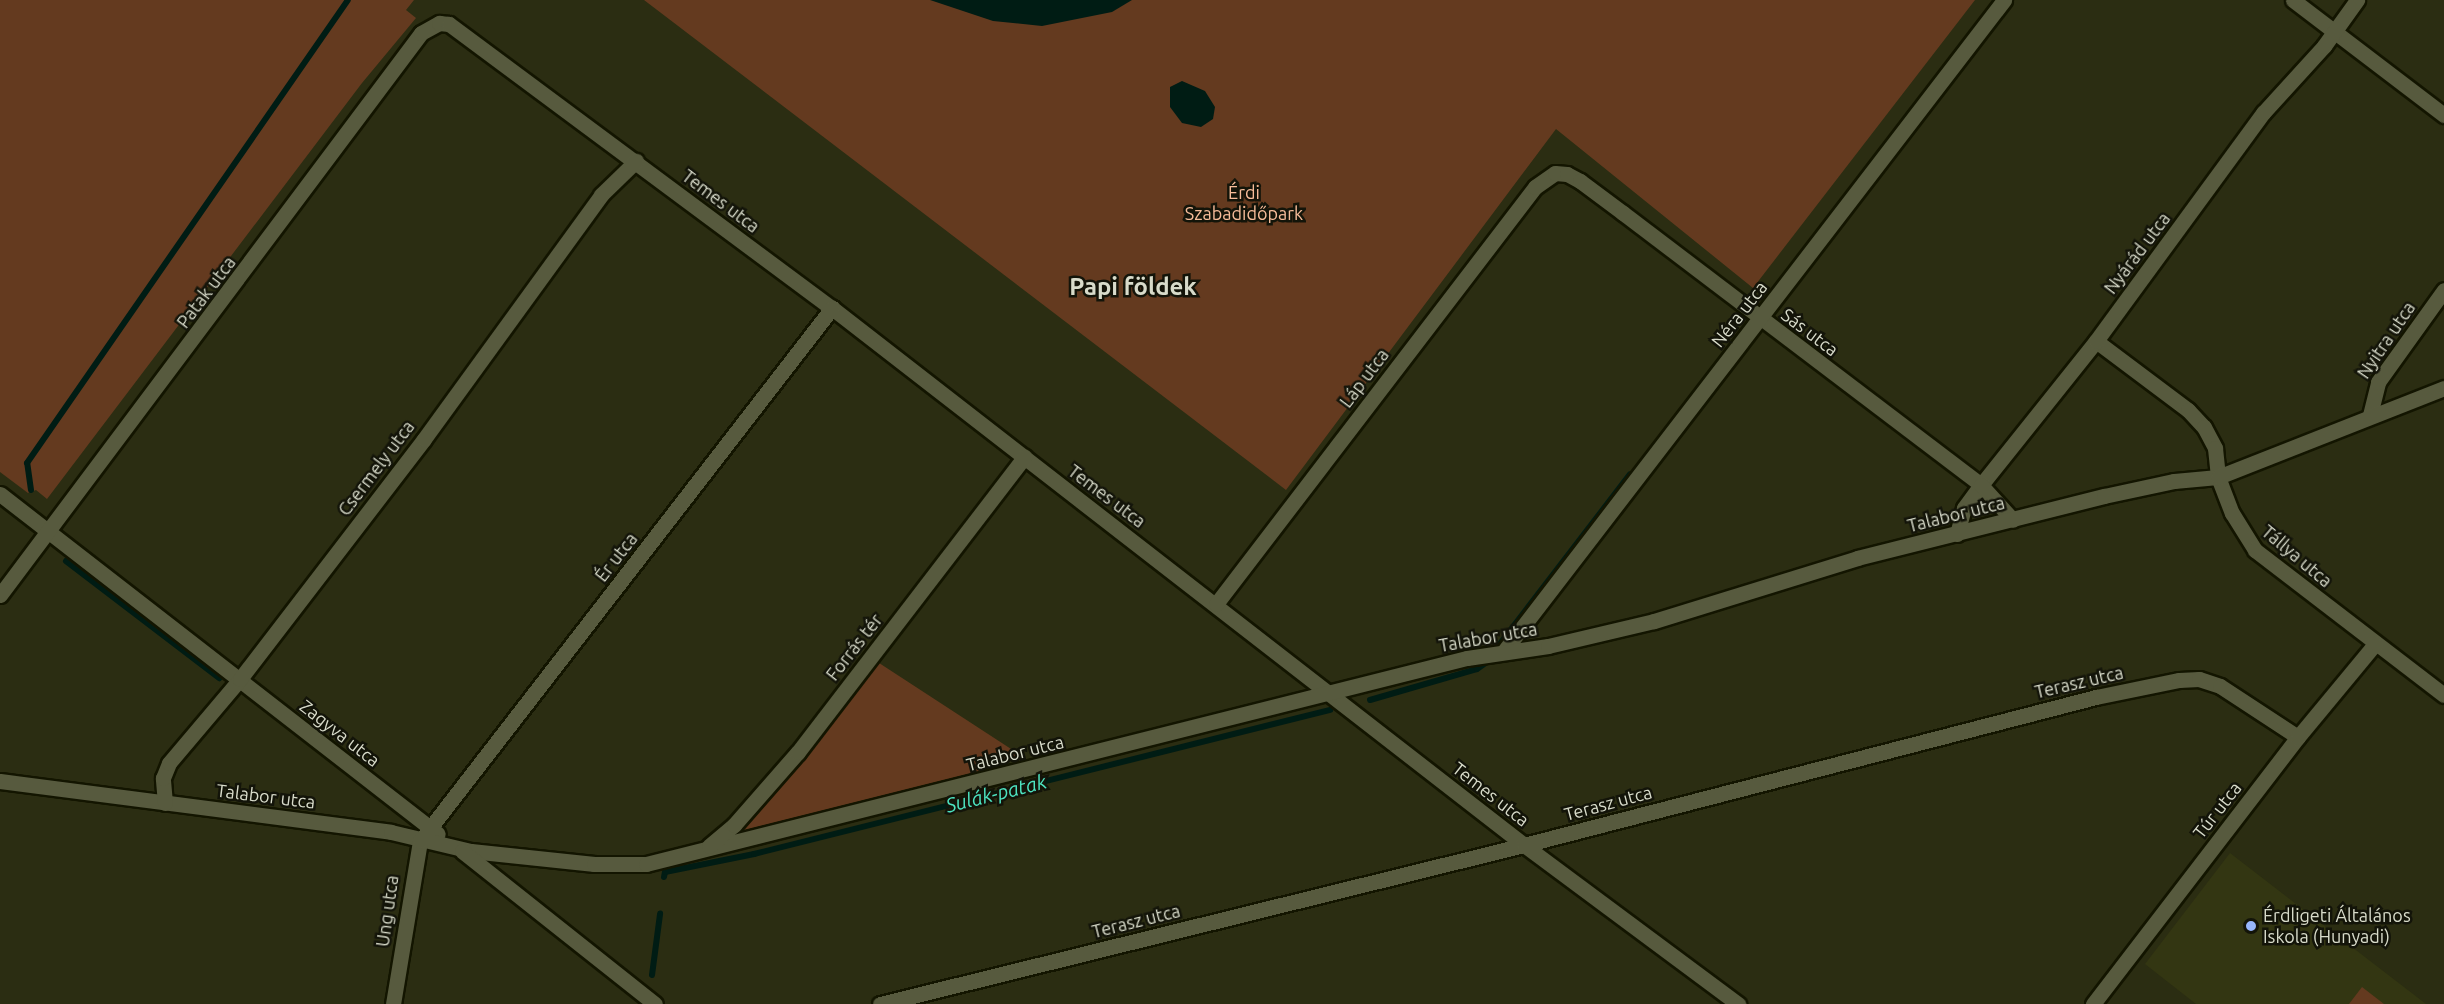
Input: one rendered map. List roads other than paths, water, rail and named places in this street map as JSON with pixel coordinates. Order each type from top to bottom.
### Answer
[{"type":"street","name":"Néra utca","points":[[1504,651],[2004,0]]},
{"type":"street","points":[[2293,0],[2444,115]]},
{"type":"street","name":"Nyárád utca","points":[[1957,534],[1964,508],[1981,485],[2096,340],[2263,112],[2334,31],[2357,0]]},
{"type":"street","name":"Patak utca","points":[[0,595],[50,533],[421,33],[439,23],[449,24]]},
{"type":"street","name":"Temes utca","points":[[449,24],[832,308],[1333,694],[1524,845],[1738,1004]]},
{"type":"street","name":"Csermely utca","points":[[165,803],[163,778],[169,763],[240,679],[424,438],[601,195],[636,161]]},
{"type":"street","name":"Sás utca","points":[[1545,178],[1568,174],[1580,181],[1981,485],[2013,520]]},
{"type":"street","name":"Láp utca","points":[[1216,604],[1545,178]]},
{"type":"street","name":"Nyitra utca","points":[[2370,415],[2378,382],[2444,290]]},
{"type":"street","name":"Ér utca","points":[[430,828],[832,308]]},
{"type":"street","name":"Tállya utca","points":[[2096,340],[2188,410],[2204,427],[2215,448],[2218,477],[2235,520],[2255,550],[2444,695]]},
{"type":"street","name":"Talabor utca","points":[[0,781],[391,832],[459,849],[525,854],[594,864],[646,864],[1504,651],[1548,646],[1654,621],[1857,558],[2174,481],[2218,477],[2370,415],[2444,388]]},
{"type":"street","name":"Forrás tér","points":[[704,850],[734,825],[798,752],[1024,457]]},
{"type":"street","name":"Zagyva utca","points":[[0,494],[430,828],[507,883],[655,1004]]},
{"type":"street","name":"Túr utca","points":[[2093,1004],[2298,737],[2375,644]]},
{"type":"street","name":"Terasz utca","points":[[880,1004],[1524,845],[2096,697],[2179,680],[2199,680],[2220,686],[2298,737]]},
{"type":"street","name":"Ung utca","points":[[393,1004],[420,841],[430,828]]},
{"type":"street","points":[[507,883],[506,865],[525,854]]},
{"type":"waterway","points":[[31,490],[27,463],[348,0]]},
{"type":"waterway","points":[[1499,645],[1630,474]]},
{"type":"waterway","points":[[66,561],[219,678]]},
{"type":"waterway","name":"Sulák-patak","points":[[1370,700],[1477,669],[1487,662]]},
{"type":"waterway","name":"Sulák-patak","points":[[664,877],[665,872],[754,854],[1330,710]]},
{"type":"waterway","name":"Sulák-patak","points":[[652,975],[660,914]]},
{"type":"place","name":"Érdligeti Általános Iskola (Hunyadi)","points":[[2251,926]]},
{"type":"district","name":"Papi földek","points":[[1133,287]]},
{"type":"park label","name":"Érdi Szabadidőpark","points":[[1244,203]]}]
